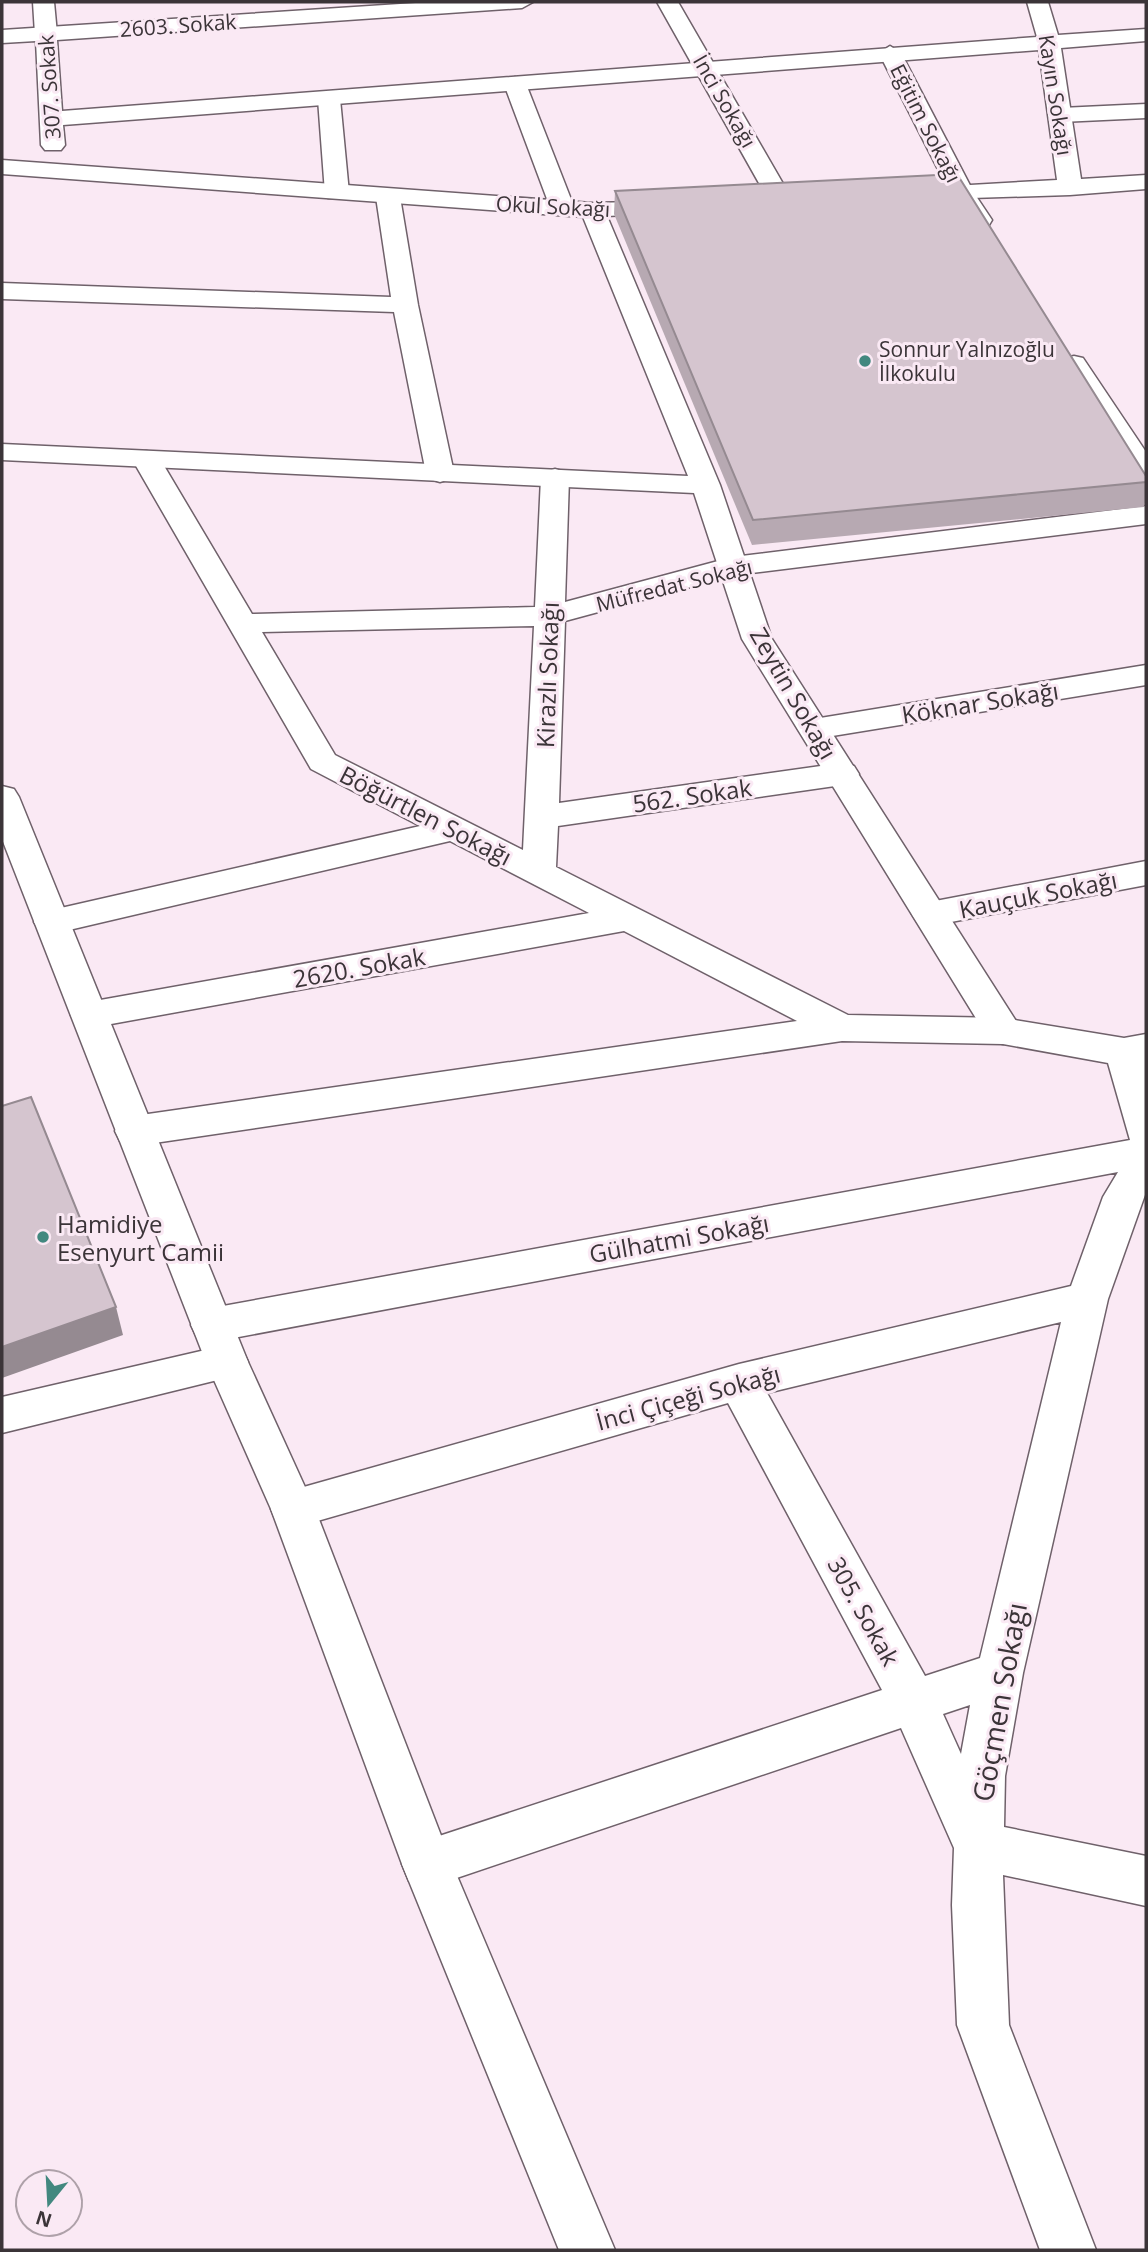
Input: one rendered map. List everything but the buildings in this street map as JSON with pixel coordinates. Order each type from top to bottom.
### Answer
[{"type":"street","name":"307. Sokak","points":[[43,2],[54,172]]},
{"type":"street","name":"2603. Sokak","points":[[2,37],[522,2]]},
{"type":"street","name":"İnci Sokağı","points":[[667,2],[781,201]]},
{"type":"street","name":"Kayın Sokağı","points":[[1038,2],[1049,42],[1070,188]]},
{"type":"street","points":[[52,119],[515,84],[706,66],[1146,35]]},
{"type":"street","name":"Eğitim Sokağı","points":[[890,53],[962,193],[993,240]]},
{"type":"street","points":[[515,84],[562,207]]},
{"type":"street","points":[[329,99],[337,193]]},
{"type":"street","points":[[1061,115],[1146,111]]},
{"type":"street","name":"Okul Sokağı","points":[[2,167],[592,210],[688,205]]},
{"type":"street","points":[[889,196],[1146,182]]},
{"type":"street","points":[[388,197],[405,305],[440,472]]},
{"type":"street","points":[[754,202],[808,200]]},
{"type":"street","name":"Zeytin Sokağı","points":[[592,210],[706,485],[757,639],[1003,1031]]},
{"type":"street","points":[[2,291],[405,305]]},
{"type":"street","points":[[1062,345],[1146,473]]},
{"type":"street","points":[[2,452],[706,485]]},
{"type":"street","name":"Böğürtlen Sokağı","points":[[146,459],[323,762],[842,1027]]},
{"type":"street","name":"Kirazlı Sokağı","points":[[539,873],[555,478]]},
{"type":"street","name":"Müfredat Sokağı","points":[[242,623],[549,616],[733,566],[1146,515]]},
{"type":"street","name":"Köknar Sokağı","points":[[814,729],[1146,675]]},
{"type":"street","name":"562. Sokak","points":[[541,817],[842,774]]},
{"type":"street","points":[[2,797],[220,1343],[293,1509],[427,1864],[587,2250]]},
{"type":"street","points":[[52,922],[454,829]]},
{"type":"street","name":"Kauçuk Sokağı","points":[[930,914],[1146,873]]},
{"type":"street","name":"2620. Sokak","points":[[89,1015],[629,918]]},
{"type":"street","points":[[134,1131],[842,1027],[1003,1031],[1135,1050],[1146,1135]]},
{"type":"street","name":"Gülhatmi Sokağı","points":[[2,1415],[220,1343],[1146,1152]]},
{"type":"street","name":"Göçmen Sokağı","points":[[1068,2250],[983,2025],[977,1905],[981,1776],[1000,1673],[1087,1299],[1123,1197],[1146,1158]]},
{"type":"street","name":"İnci Çiçeği Sokağı","points":[[293,1509],[739,1382],[1087,1299]]},
{"type":"street","name":"305. Sokak","points":[[739,1382],[912,1699],[978,1846]]},
{"type":"street","points":[[427,1864],[912,1699],[1000,1673]]},
{"type":"street","points":[[978,1846],[1146,1881]]},
{"type":"place","name":"Sonnur Yalnızoğlu İlkokulu","points":[[865,361]]},
{"type":"place","name":"Hamidiye Esenyurt Camii","points":[[43,1237]]}]
